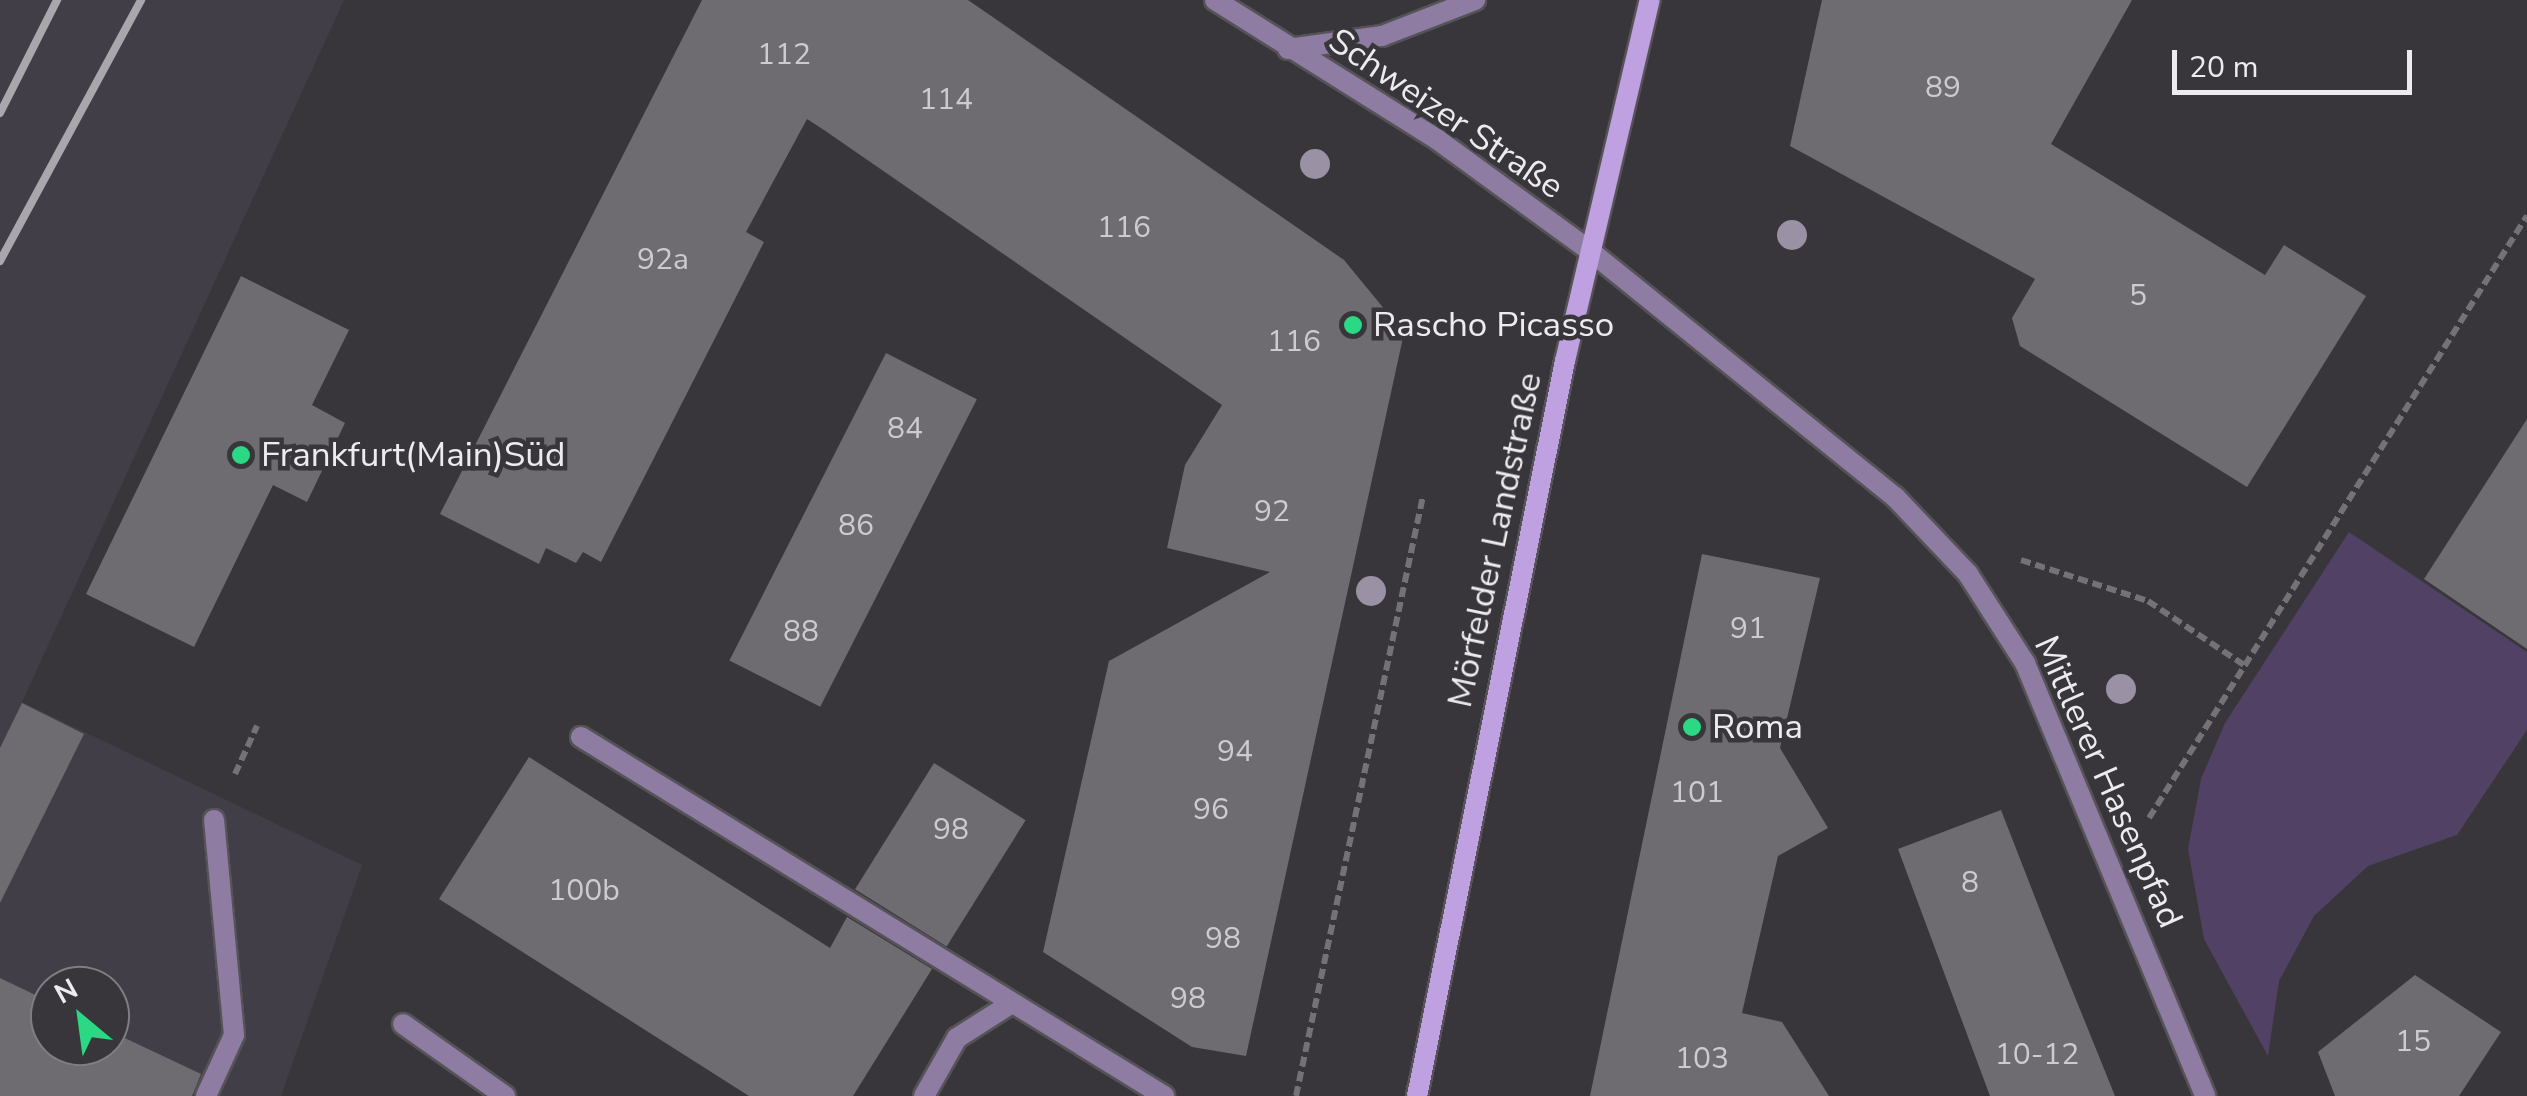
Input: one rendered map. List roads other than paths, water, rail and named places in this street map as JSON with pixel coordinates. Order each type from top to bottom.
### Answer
[{"type":"main road","name":"Mörfelder Landstraße","points":[[1416,1096],[1590,252],[1650,0]]},
{"type":"street","name":"Schweizer Straße","points":[[1215,0],[1288,50],[1438,140],[1590,252]]},
{"type":"street","points":[[1288,50],[1382,36],[1475,0]]},
{"type":"street","name":"Mittlerer Hasenpfad","points":[[1590,252],[1934,532],[2025,663],[2116,870],[2205,1096]]},
{"type":"street","points":[[582,737],[1164,1096]]},
{"type":"street","points":[[206,1096],[234,1035],[214,820]]},
{"type":"street","points":[[924,1096],[957,1038],[1012,1003]]},
{"type":"street","points":[[403,1024],[505,1096]]},
{"type":"railway","points":[[0,113],[57,0]]},
{"type":"railway","points":[[0,261],[141,0]]},
{"type":"place","name":"Rascho Picasso","points":[[1353,325]]},
{"type":"place","name":"Frankfurt(Main)Süd","points":[[241,455]]},
{"type":"place","name":"Roma","points":[[1692,727]]}]
